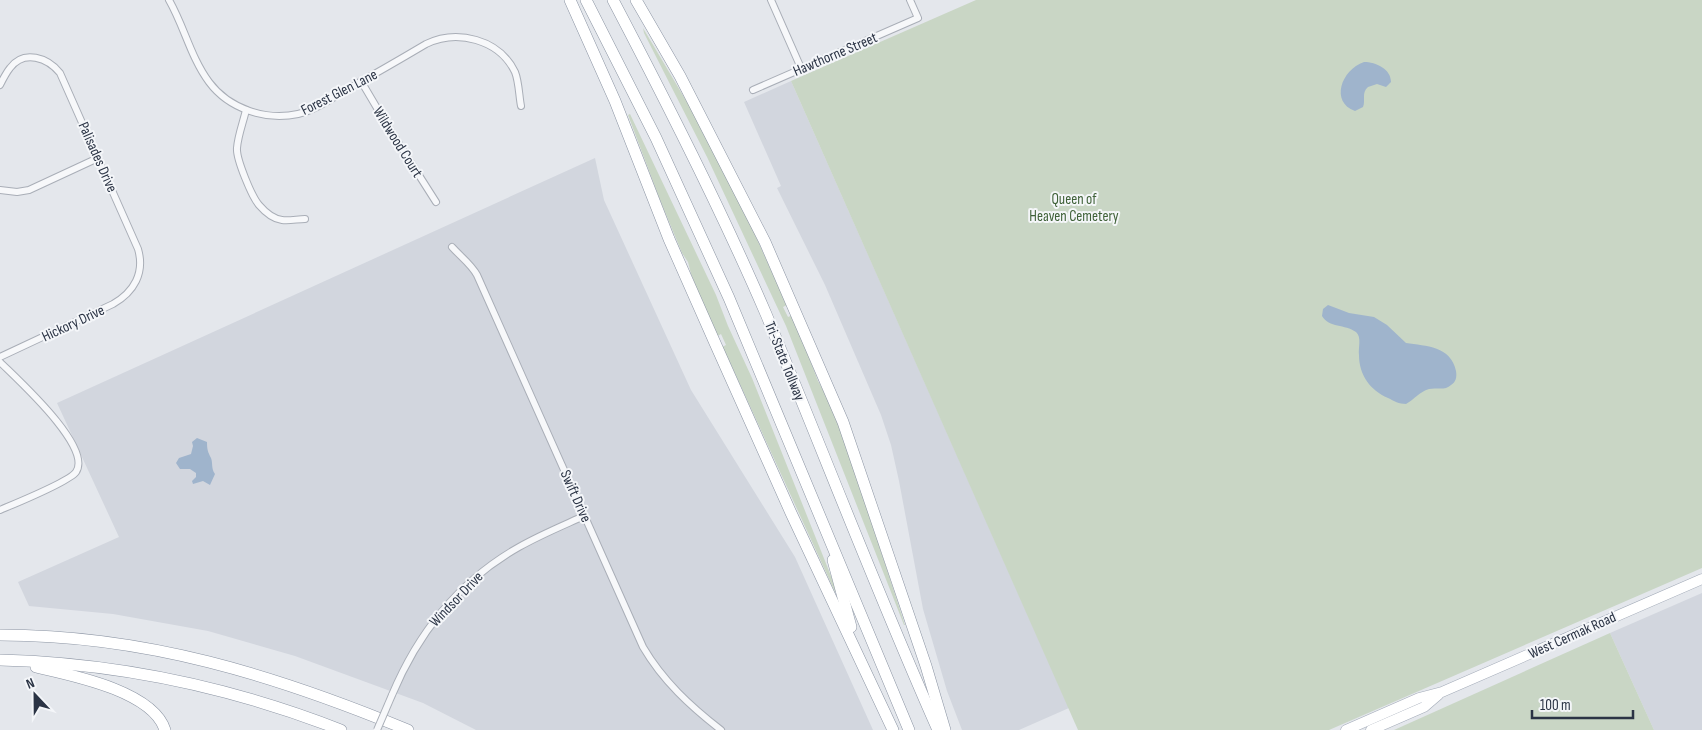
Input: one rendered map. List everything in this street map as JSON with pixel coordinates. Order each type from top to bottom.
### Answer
[{"type":"highway","points":[[570,0],[615,101],[669,239],[707,326],[791,513],[893,730]]},
{"type":"highway","name":"Tri-State Tollway","points":[[586,0],[690,210],[760,368],[909,730]]},
{"type":"highway","name":"Tri-State Tollway","points":[[613,0],[705,182],[757,295],[871,576],[938,730]]},
{"type":"highway","points":[[636,0],[680,76],[765,242],[843,422],[926,666],[945,730]]},
{"type":"highway","points":[[828,536],[840,591],[867,676]]},
{"type":"highway","points":[[0,635],[98,641],[206,661],[291,685],[408,730]]},
{"type":"highway","points":[[0,661],[62,673],[105,685],[146,705],[157,716],[165,730]]},
{"type":"highway","points":[[0,661],[76,664],[146,674],[253,699],[341,730]]},
{"type":"main road","name":"West Cermak Road","points":[[1346,730],[1419,698],[1442,692],[1702,579]]},
{"type":"main road","name":"West Cermak Road","points":[[1371,730],[1424,707],[1442,692]]},
{"type":"street","name":"Forest Glen Lane","points":[[169,0],[207,80],[227,99],[246,110],[272,116],[299,113],[312,109],[431,42],[450,37],[483,41],[501,54],[516,75],[521,106]]},
{"type":"street","points":[[771,0],[801,68]]},
{"type":"street","name":"Hawthorne Street","points":[[753,90],[918,18],[910,0]]},
{"type":"street","name":"Palisades Drive","points":[[0,85],[11,66],[22,58],[36,57],[51,64],[60,73],[138,249],[140,259],[138,278]]},
{"type":"street","name":"Wildwood Court","points":[[362,81],[387,126],[436,202]]},
{"type":"street","points":[[246,110],[237,153],[239,164],[259,205],[271,216],[282,220],[305,219]]},
{"type":"street","points":[[0,190],[17,192],[29,190],[98,158]]},
{"type":"street","name":"Swift Drive","points":[[452,247],[477,275],[643,647],[667,682],[721,730]]},
{"type":"street","name":"Hickory Drive","points":[[0,357],[113,304],[128,293],[138,278]]},
{"type":"street","points":[[0,362],[65,431],[77,454],[78,464],[76,472],[63,482],[0,510]]},
{"type":"street","name":"Windsor Drive","points":[[377,730],[409,658],[441,612],[465,586],[488,567],[517,548],[584,516]]},
{"type":"shaded area","points":[[791,81],[1069,708],[1019,730],[962,730],[947,691],[923,609],[899,481],[891,445],[881,415],[825,285],[777,188],[781,186],[744,102]]},
{"type":"shaded area","points":[[595,158],[604,200],[691,390],[795,557],[873,730],[476,730],[423,703],[295,656],[208,631],[113,614],[29,606],[18,582],[119,537],[57,403]]},
{"type":"shaded area","points":[[1702,593],[1702,730],[1654,730],[1610,633]]},
{"type":"green space","name":"Queen of Heaven Cemetery","points":[[976,0],[1702,0],[1702,568],[1329,730],[1078,730],[791,81]]},
{"type":"green space","points":[[643,28],[694,114],[740,202],[787,305],[783,307],[788,317],[793,315],[818,381],[828,399],[848,450],[905,625],[786,326],[707,157]]},
{"type":"green space","points":[[630,114],[716,295],[752,378],[837,591],[835,592],[722,347],[726,345],[721,334],[716,337],[688,262],[682,253],[660,200],[628,115]]},
{"type":"green space","points":[[1610,633],[1654,730],[1394,730]]},
{"type":"water","points":[[1364,62],[1382,67],[1388,73],[1391,82],[1386,87],[1377,84],[1368,87],[1364,94],[1363,107],[1355,111],[1347,107],[1343,101],[1341,94],[1342,86],[1349,72]]},
{"type":"water","points":[[1328,305],[1349,313],[1374,317],[1387,325],[1406,343],[1429,347],[1443,352],[1453,363],[1456,373],[1455,381],[1446,388],[1426,390],[1406,404],[1382,395],[1371,386],[1363,375],[1358,334],[1325,320],[1322,316],[1323,309]]},
{"type":"water","points":[[197,438],[207,442],[215,474],[210,485],[203,481],[193,484],[192,481],[196,477],[196,473],[190,469],[180,469],[176,463],[179,458],[191,454],[192,442]]}]
